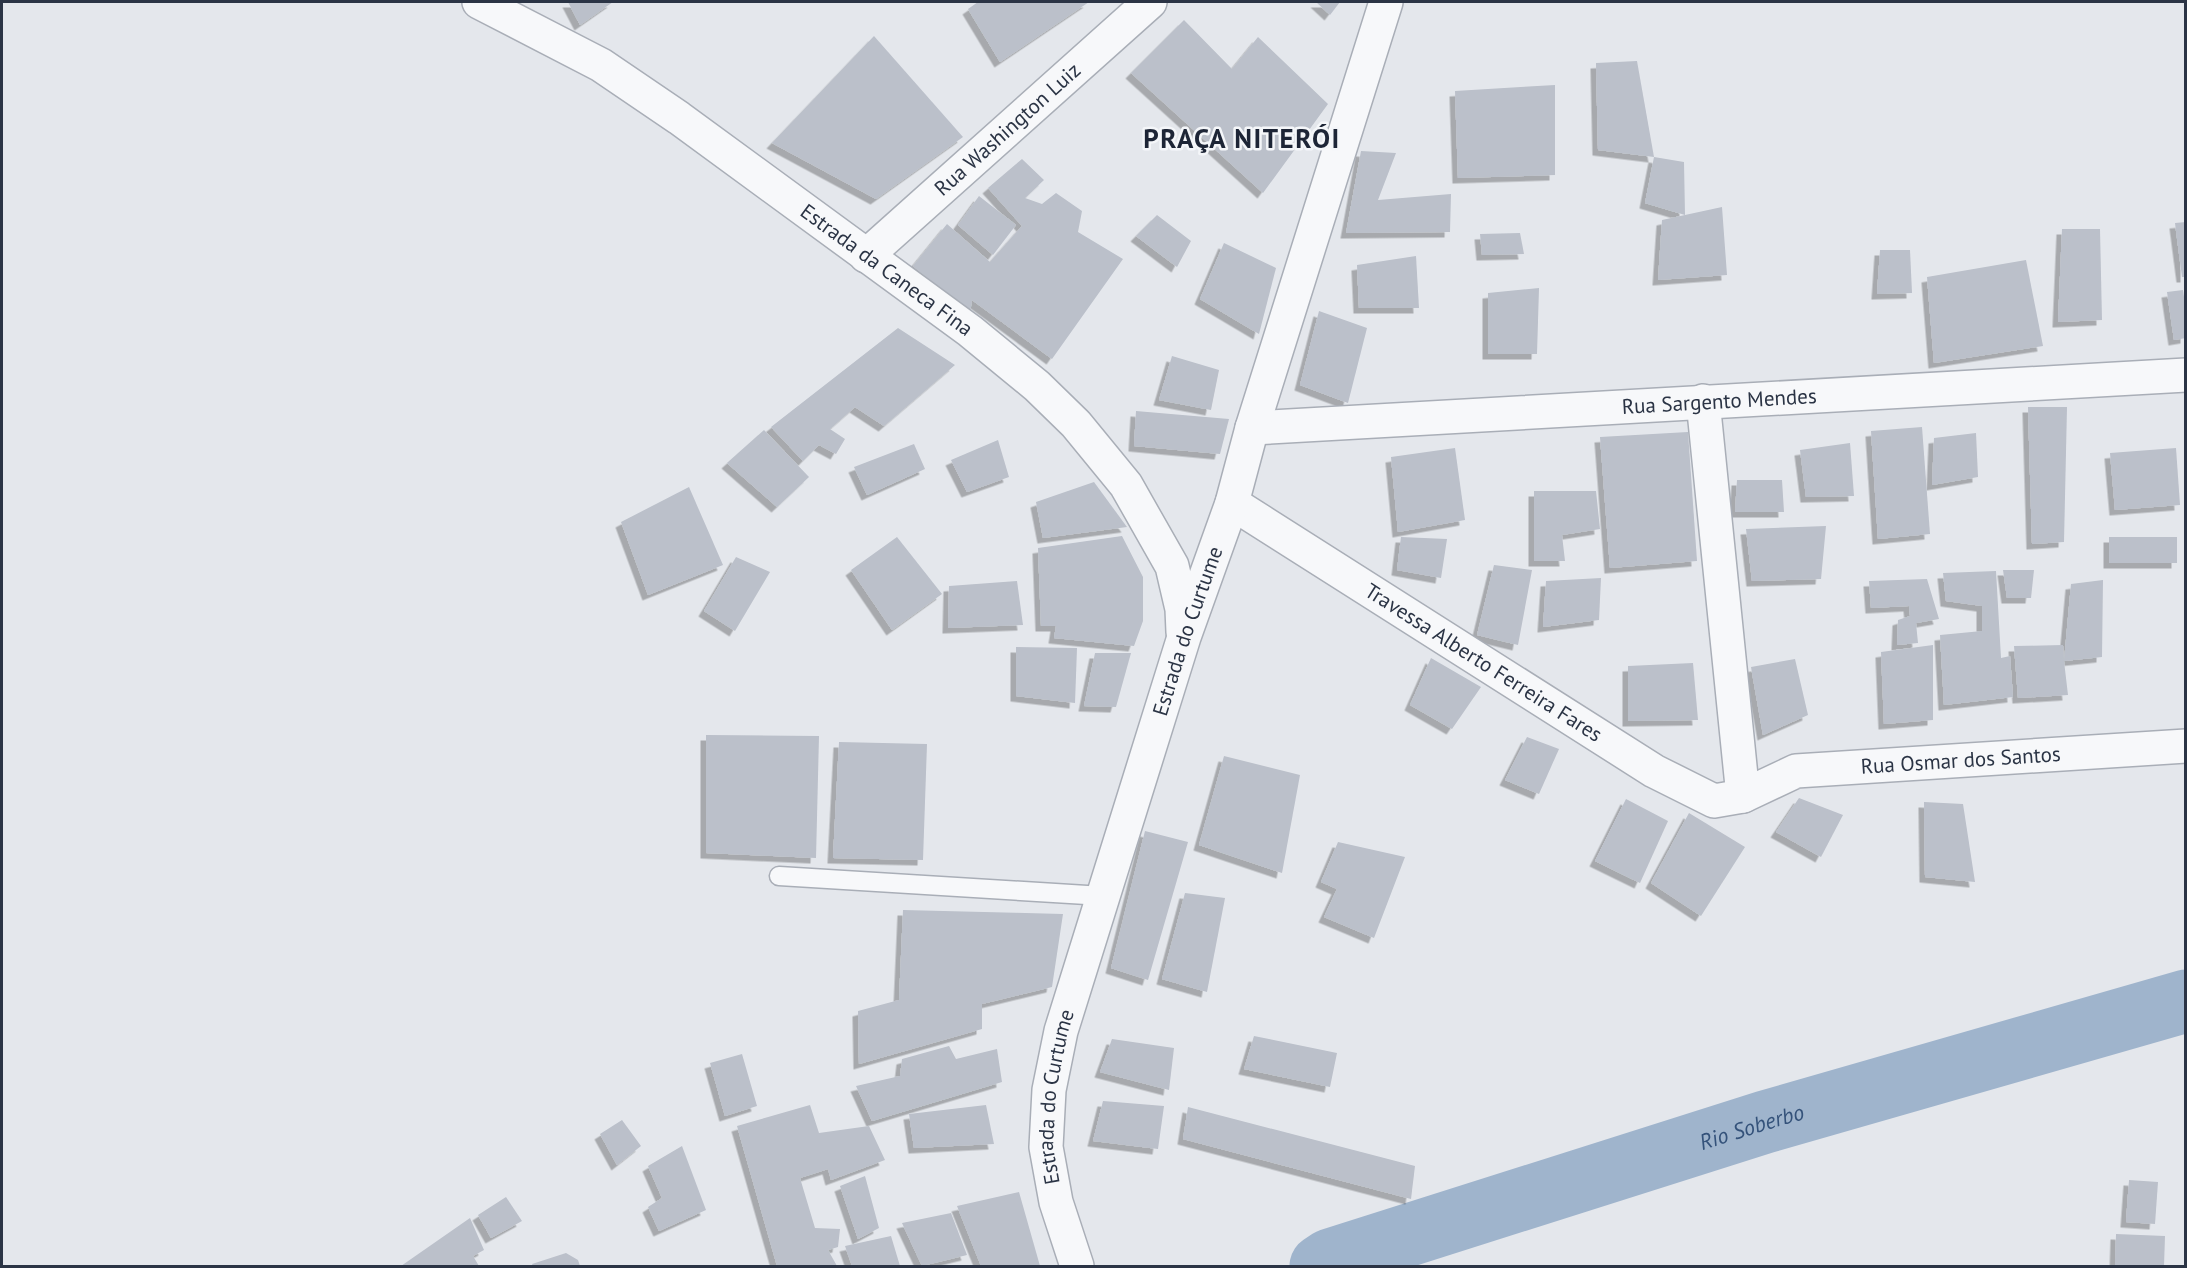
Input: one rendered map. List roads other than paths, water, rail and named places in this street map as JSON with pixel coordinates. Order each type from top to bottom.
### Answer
[{"type":"street","name":"Rua Washington Luiz","points":[[866,256],[1150,2]]},
{"type":"street","name":"Estrada do Curtume","points":[[1077,1266],[1056,1202],[1046,1147],[1049,1090],[1061,1031],[1184,637],[1232,503],[1252,428],[1386,2]]},
{"type":"street","name":"Estrada da Caneca Fina","points":[[497,6],[601,65],[679,118],[970,331],[1037,386],[1076,424],[1126,485],[1172,566],[1182,609],[1184,637]]},
{"type":"street","name":"Rua Sargento Mendes","points":[[1252,428],[2186,375]]},
{"type":"street","points":[[1703,401],[1743,796]]},
{"type":"street","name":"Travessa Alberto Ferreira Fares","points":[[1232,503],[1653,771],[1714,801],[1743,796]]},
{"type":"street","points":[[1172,566],[1180,570],[1198,570],[1213,560]]},
{"type":"street","name":"Rua Osmar dos Santos","points":[[1743,796],[1796,771],[2186,746]]},
{"type":"lane","points":[[779,876],[1104,896]]},
{"type":"waterway","name":"Rio Soberbo","points":[[1321,1266],[1330,1260],[1765,1122],[2186,1001]]},
{"type":"district","name":"PRAÇA NITERÓI","points":[[1242,139]]}]
